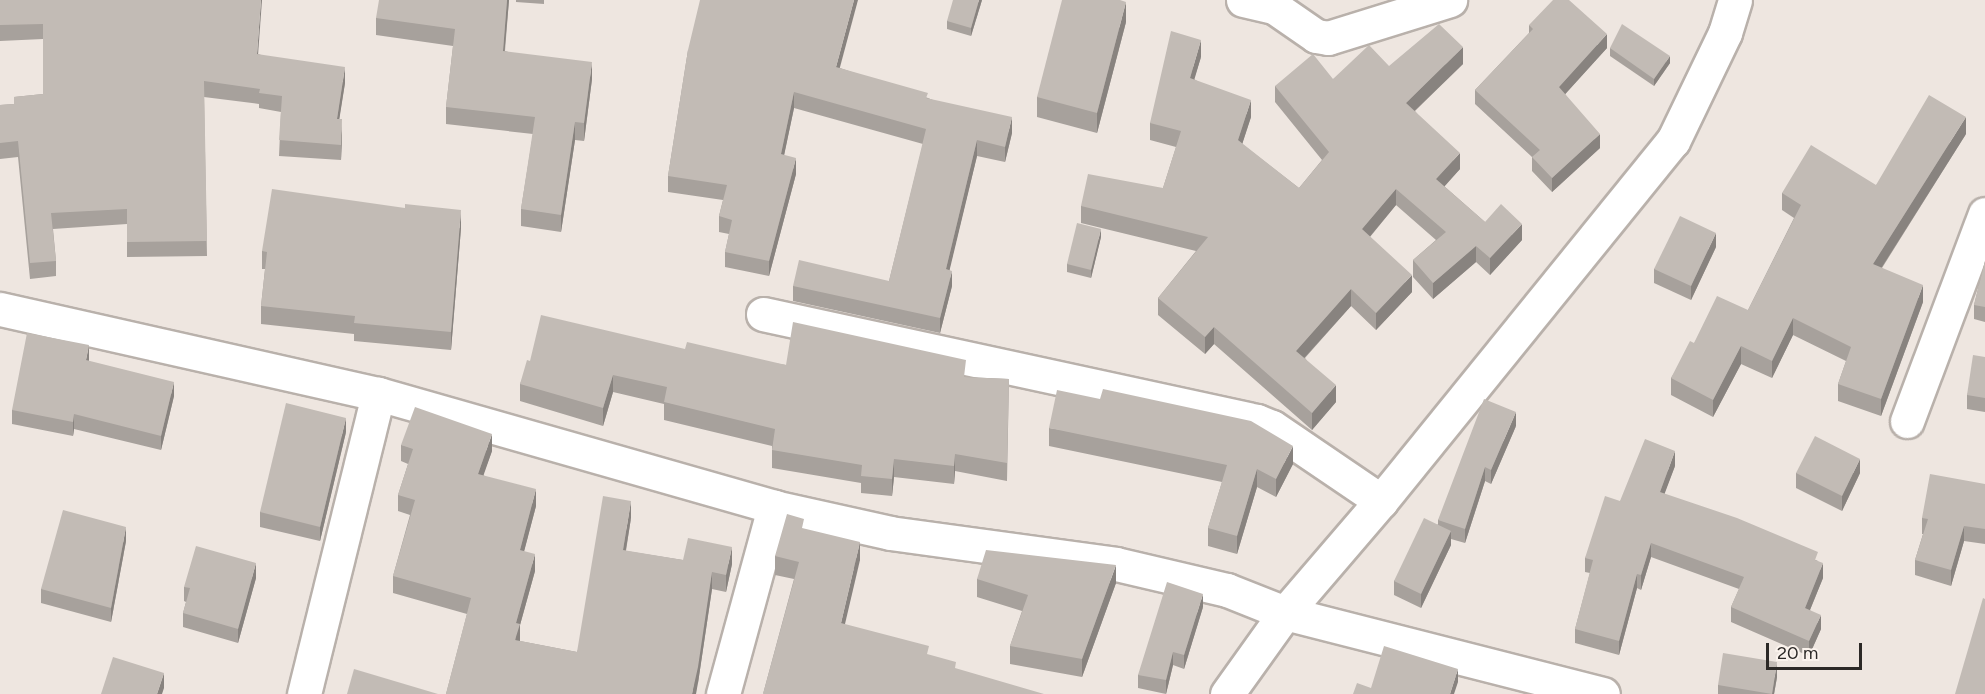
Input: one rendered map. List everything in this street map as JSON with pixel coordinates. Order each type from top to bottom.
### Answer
[{"type":"street","points":[[1264,2],[1316,36],[1328,38],[1450,0]]},
{"type":"street","points":[[1227,694],[1285,613],[1382,501],[1673,141],[1725,33],[1736,0]]},
{"type":"street","points":[[1906,421],[1985,214]]},
{"type":"street","points":[[0,309],[378,394],[774,507],[890,532],[1116,564],[1227,590],[1285,613],[1603,694]]},
{"type":"street","points":[[763,314],[1257,421],[1272,427],[1382,501]]},
{"type":"street","points":[[304,694],[378,394]]},
{"type":"street","points":[[723,694],[774,507]]},
{"type":"building","points":[[0,0],[261,0],[257,54],[345,67],[337,119],[342,119],[341,145],[279,140],[282,96],[259,93],[260,89],[204,81],[207,241],[127,242],[127,209],[51,213],[56,261],[30,263],[18,141],[0,143],[0,105],[14,104],[14,97],[43,94],[43,24],[0,25]]},
{"type":"building","points":[[379,0],[507,0],[503,51],[592,62],[584,123],[575,122],[561,215],[521,209],[535,117],[446,107],[455,29],[376,18]]},
{"type":"building","points":[[700,0],[854,0],[836,67],[928,93],[926,98],[1012,117],[1005,147],[977,140],[946,269],[952,271],[940,318],[793,286],[799,260],[889,281],[926,129],[794,92],[781,154],[796,158],[769,261],[725,252],[732,220],[719,216],[727,185],[668,176],[688,50]]},
{"type":"building","points":[[953,0],[979,0],[971,28],[947,21]]},
{"type":"building","points":[[1062,0],[1120,0],[1126,2],[1097,113],[1037,97]]},
{"type":"building","points":[[1553,0],[1569,0],[1607,34],[1559,87],[1600,134],[1552,178],[1532,157],[1540,150],[1475,90],[1533,29],[1529,25]]},
{"type":"building","points":[[1439,24],[1463,47],[1406,103],[1460,153],[1436,179],[1485,222],[1501,204],[1522,224],[1490,258],[1476,246],[1433,283],[1413,260],[1446,232],[1396,189],[1362,229],[1412,275],[1376,313],[1351,289],[1296,351],[1336,385],[1312,413],[1214,327],[1205,337],[1158,298],[1208,237],[1081,206],[1088,174],[1163,188],[1181,131],[1150,123],[1171,31],[1201,40],[1190,78],[1251,100],[1238,140],[1299,188],[1329,152],[1275,86],[1313,54],[1333,79],[1369,45],[1389,66]]},
{"type":"building","points":[[1622,24],[1670,56],[1654,79],[1610,48]]},
{"type":"building","points":[[1929,95],[1966,117],[1873,264],[1923,285],[1881,399],[1838,384],[1851,347],[1793,318],[1772,361],[1741,346],[1713,400],[1671,378],[1690,341],[1694,343],[1717,296],[1748,310],[1801,205],[1782,193],[1811,145],[1876,185]]},
{"type":"building","points":[[272,189],[405,208],[405,204],[461,210],[451,332],[354,323],[355,316],[261,306],[267,252],[262,251]]},
{"type":"building","points":[[1680,216],[1716,233],[1691,286],[1654,269]]},
{"type":"building","points":[[1077,223],[1101,229],[1091,270],[1067,264]]},
{"type":"building","points":[[1985,261],[1985,307],[1974,305]]},
{"type":"building","points":[[541,315],[685,349],[687,342],[786,365],[793,322],[966,360],[964,377],[1009,379],[1007,463],[955,454],[954,466],[894,459],[892,479],[861,476],[862,465],[772,450],[775,429],[664,402],[667,387],[613,375],[603,408],[520,384],[527,360],[530,361]]},
{"type":"building","points":[[27,333],[89,345],[86,360],[174,382],[161,436],[74,414],[73,422],[12,410]]},
{"type":"building","points":[[1973,355],[1985,357],[1985,398],[1967,395]]},
{"type":"building","points":[[1103,389],[1251,421],[1293,446],[1276,479],[1257,469],[1237,536],[1208,528],[1227,465],[1049,428],[1057,390],[1100,399]]},
{"type":"building","points":[[1484,399],[1516,412],[1491,470],[1485,467],[1465,529],[1438,520]]},
{"type":"building","points":[[286,403],[346,418],[320,527],[260,512]]},
{"type":"building","points":[[415,407],[492,434],[478,474],[536,489],[520,550],[535,554],[516,623],[520,624],[515,640],[577,652],[603,496],[631,501],[623,550],[683,560],[688,538],[732,547],[726,575],[712,572],[692,694],[446,694],[471,598],[393,576],[415,500],[398,495],[413,449],[401,445]]},
{"type":"building","points":[[1815,436],[1860,459],[1842,496],[1796,473]]},
{"type":"building","points":[[1645,439],[1675,451],[1660,492],[1737,518],[1818,552],[1815,560],[1823,563],[1805,608],[1821,615],[1809,641],[1731,607],[1744,577],[1651,543],[1641,575],[1637,574],[1619,641],[1575,629],[1593,560],[1585,558],[1605,496],[1620,501]]},
{"type":"building","points":[[1930,474],[1985,484],[1985,529],[1964,526],[1951,570],[1915,560],[1928,519],[1922,518]]},
{"type":"building","points":[[63,510],[126,527],[111,608],[41,589]]},
{"type":"building","points":[[787,514],[804,519],[802,528],[860,542],[841,623],[929,646],[927,654],[956,662],[955,668],[1044,694],[763,694],[799,562],[775,556]]},
{"type":"building","points":[[1424,518],[1451,531],[1421,594],[1394,581]]},
{"type":"building","points":[[196,546],[256,563],[238,629],[183,613],[190,588],[184,587]]},
{"type":"building","points":[[986,550],[1116,565],[1082,659],[1010,646],[1028,595],[977,579]]},
{"type":"building","points":[[1167,582],[1203,594],[1184,655],[1173,652],[1166,680],[1138,675]]},
{"type":"building","points":[[1983,598],[1985,599],[1985,694],[1955,694]]},
{"type":"building","points":[[1384,646],[1458,669],[1450,694],[1353,694],[1357,683],[1371,688]]},
{"type":"building","points":[[1723,653],[1777,662],[1772,694],[1718,685]]},
{"type":"building","points":[[113,657],[164,673],[157,694],[101,694]]},
{"type":"building","points":[[354,669],[438,694],[347,694]]}]
